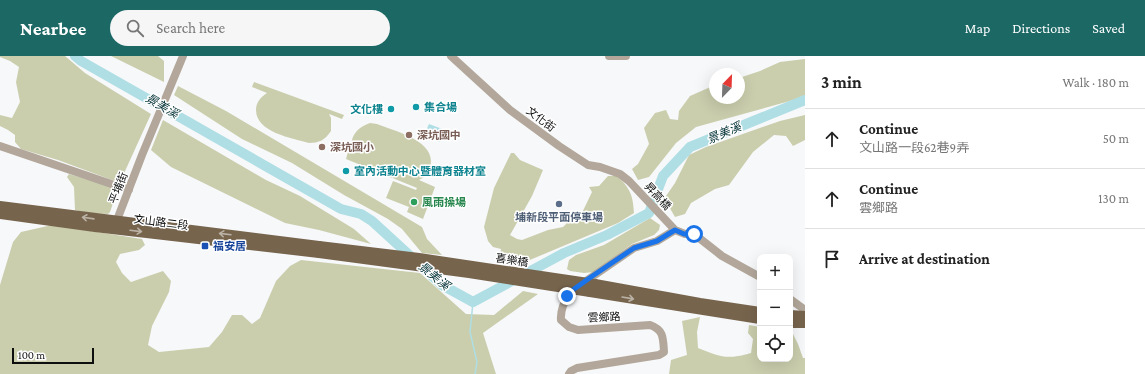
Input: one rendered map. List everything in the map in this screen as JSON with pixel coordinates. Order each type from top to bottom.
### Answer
[{"type":"main road","name":"文山路二段","points":[[0,206],[116,225]]},
{"type":"main road","name":"文山路二段","points":[[0,214],[116,225],[319,250]]},
{"type":"main road","name":"喜樂橋","points":[[319,250],[699,306]]},
{"type":"main road","points":[[699,306],[757,312]]},
{"type":"main road","points":[[699,306],[757,319]]},
{"type":"main road","points":[[793,315],[805,316]]},
{"type":"main road","points":[[793,323],[805,324]]},
{"type":"street","name":"平埔街","points":[[116,225],[142,155],[183,56]]},
{"type":"street","name":"文化街","points":[[450,56],[510,110],[559,146],[585,163],[620,174],[629,181]]},
{"type":"street","points":[[610,56],[626,56]]},
{"type":"street","points":[[0,146],[129,190]]},
{"type":"street","name":"昇高橋","points":[[629,181],[673,228]]},
{"type":"street","points":[[673,228],[684,234],[694,234],[722,256],[757,275]]},
{"type":"street","name":"雲鄉路","points":[[569,374],[577,368],[659,355],[664,352],[662,335],[657,327],[650,325],[578,330],[569,327],[561,320],[560,314],[570,292],[634,248],[657,241],[673,228]]},
{"type":"street","points":[[793,301],[805,310]]},
{"type":"green space","points":[[0,56],[65,56],[85,73],[151,114],[121,180],[112,180],[58,160],[21,149],[15,142],[15,135],[0,126],[0,115],[12,118],[20,102],[16,82],[19,67]]},
{"type":"green space","points":[[111,56],[158,56],[164,61],[164,82]]},
{"type":"green space","points":[[805,59],[805,95],[797,99],[696,127],[676,143],[649,177],[638,180],[632,169],[638,164],[649,144],[644,128],[655,113],[666,110],[670,119],[678,120],[679,111],[690,96],[709,88],[709,104],[745,104],[745,76],[780,62]]},
{"type":"green space","points":[[254,82],[344,115],[342,119],[329,114],[331,118],[331,131],[319,142],[309,143],[284,136],[268,129],[258,118],[256,110],[258,102],[267,93],[252,87]]},
{"type":"green space","points":[[178,86],[226,111],[422,227],[427,239],[442,255],[422,253],[402,229],[388,219],[344,195],[292,163],[242,139],[174,95]]},
{"type":"green space","points":[[805,115],[805,140],[793,146],[786,136],[774,135],[753,152],[729,185],[715,189],[691,203],[685,214],[675,217],[667,203],[666,196],[675,183],[689,155],[706,147],[780,121]]},
{"type":"green space","points":[[163,120],[266,180],[300,196],[354,229],[371,244],[319,230],[285,223],[171,167],[151,150]]},
{"type":"green space","points":[[370,123],[377,124],[413,138],[427,150],[431,158],[429,171],[419,180],[435,187],[423,219],[407,212],[409,207],[386,198],[393,181],[416,190],[417,188],[346,159],[348,152],[352,153],[352,142],[357,130]]},
{"type":"green space","points":[[511,153],[514,153],[520,160],[543,170],[532,196],[510,235],[517,239],[522,240],[548,230],[563,227],[569,221],[580,217],[592,192],[589,187],[599,186],[608,176],[617,176],[628,188],[633,201],[634,213],[618,223],[525,262],[500,258],[501,249],[493,247],[488,241],[484,227],[494,188]]},
{"type":"green space","points":[[69,174],[115,188],[116,195],[110,212],[108,214],[86,213],[75,210],[74,187],[67,177]]},
{"type":"green space","points":[[650,218],[660,225],[659,230],[654,235],[632,244],[594,272],[584,273],[570,271],[567,269],[569,260],[576,255],[604,245]]},
{"type":"green space","points":[[52,225],[142,239],[145,245],[139,250],[120,254],[116,262],[122,273],[131,282],[163,271],[171,281],[169,292],[152,326],[148,345],[159,352],[209,347],[222,332],[232,315],[242,315],[252,324],[260,318],[276,281],[290,266],[301,260],[420,273],[466,314],[494,315],[523,291],[538,294],[483,333],[496,374],[0,374],[0,285],[13,242],[21,232]]},
{"type":"green space","points":[[700,317],[697,332],[698,348],[712,354],[729,357],[751,353],[753,339],[748,333],[749,325],[757,326],[757,362],[793,362],[793,334],[803,358],[805,358],[805,374],[669,374],[671,360],[687,355],[682,321]]},
{"type":"water","points":[[429,124],[445,130],[440,142],[424,135]]},
{"type":"waterway","name":"景美溪","points":[[75,56],[81,61],[341,209],[361,214],[372,221],[442,285],[473,302],[564,253],[607,235],[649,213],[663,176],[690,147],[805,100]]},
{"type":"waterway","points":[[473,302],[470,332],[477,362],[475,374]]},
{"type":"place","name":"集合場","points":[[416,107]]},
{"type":"place","name":"文化樓","points":[[391,109]]},
{"type":"place","name":"深坑國中","points":[[409,135]]},
{"type":"place","name":"深坑國小","points":[[322,147]]},
{"type":"place","name":"室內活動中心暨體育器材室","points":[[346,171]]},
{"type":"place","name":"風雨操場","points":[[414,202]]},
{"type":"place","name":"埔新段平面停車場","points":[[559,204]]},
{"type":"place","name":"福安居","points":[[205,246]]},
{"type":"route","points":[[567,296],[570,292],[634,248],[657,241],[675,230],[684,234],[694,234]]}]
